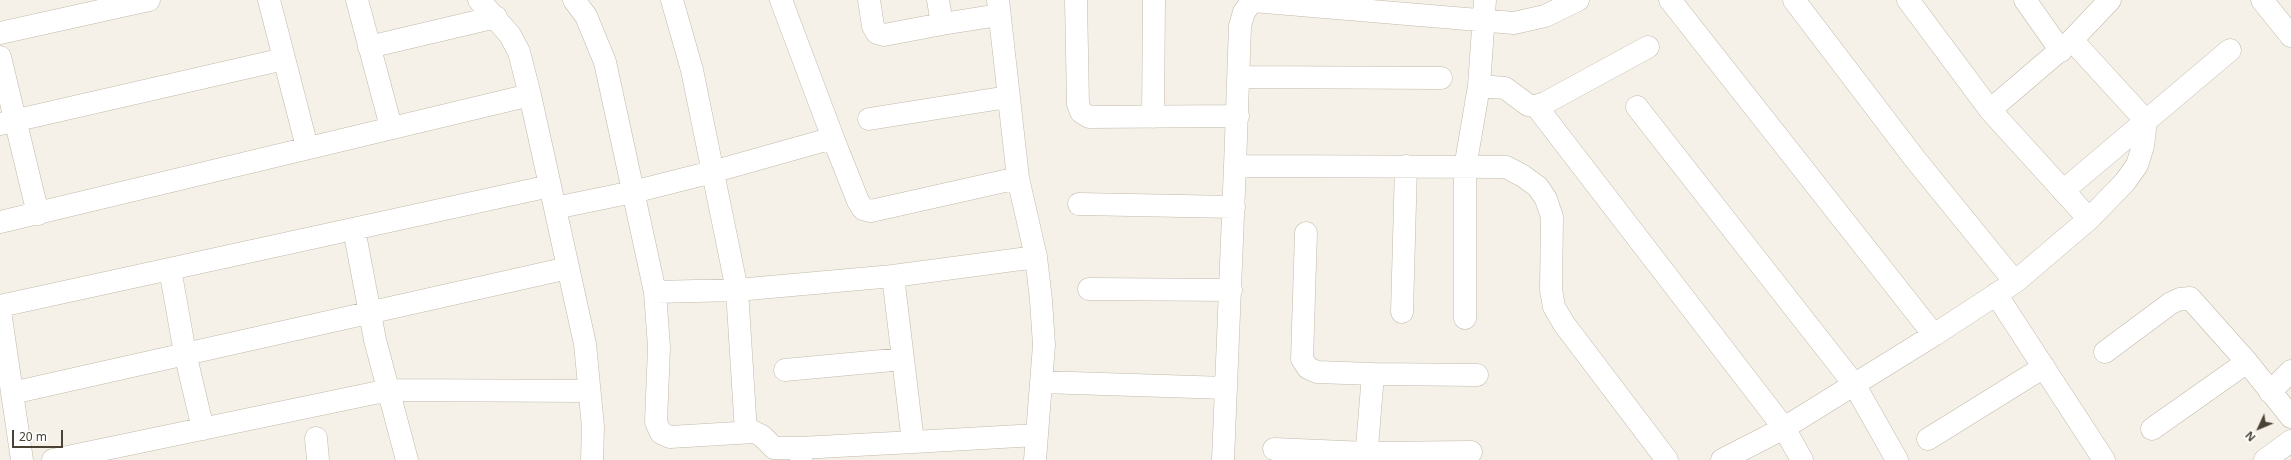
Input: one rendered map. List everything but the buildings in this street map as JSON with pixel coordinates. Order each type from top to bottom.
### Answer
[{"type":"street","points":[[0,33],[149,0]]},
{"type":"street","points":[[270,0],[307,147]]},
{"type":"street","points":[[357,0],[391,127]]},
{"type":"street","points":[[479,0],[510,34],[519,52],[530,95],[584,344],[594,427],[592,460]]},
{"type":"street","points":[[574,0],[586,16],[605,62],[655,292],[659,347],[656,422],[660,433],[670,437],[754,432],[762,436],[774,448],[801,454],[913,442],[1037,435]]},
{"type":"street","points":[[672,0],[692,70],[737,290],[746,432]]},
{"type":"street","points":[[781,0],[833,138],[858,201],[863,209],[871,211],[1018,178]]},
{"type":"street","points":[[869,0],[873,26],[877,33],[884,34],[942,24],[999,8],[1018,178],[1036,257],[1044,345],[1035,460]]},
{"type":"street","points":[[938,0],[942,24]]},
{"type":"street","points":[[1076,0],[1078,104],[1081,112],[1089,117],[1238,116]]},
{"type":"street","points":[[1153,117],[1154,0]]},
{"type":"street","points":[[1465,318],[1465,168],[1479,86],[1485,0]]},
{"type":"street","points":[[1223,460],[1238,116],[1240,26],[1244,12],[1253,1],[1484,22],[1514,23],[1531,20],[1578,0]]},
{"type":"street","points":[[1670,0],[1934,335]]},
{"type":"street","points":[[1794,0],[1915,159],[2015,282]]},
{"type":"street","points":[[1908,0],[1990,110],[2089,219]]},
{"type":"street","points":[[2025,0],[2066,46],[2146,121]]},
{"type":"street","points":[[1990,110],[2066,46],[2110,0]]},
{"type":"street","points":[[2262,0],[2291,36]]},
{"type":"street","points":[[369,47],[496,17]]},
{"type":"street","points":[[1479,86],[1505,88],[1528,105],[1536,106],[1545,103],[1648,48]]},
{"type":"street","points":[[2063,191],[2230,50]]},
{"type":"street","points":[[0,57],[8,122],[38,214]]},
{"type":"street","points":[[8,122],[284,59]]},
{"type":"street","points":[[1239,77],[1441,78]]},
{"type":"street","points":[[0,222],[38,214],[307,147],[530,95]]},
{"type":"street","points":[[869,119],[1008,98]]},
{"type":"street","points":[[1536,106],[1784,428],[1802,460]]},
{"type":"street","points":[[1637,107],[1854,384],[1897,460]]},
{"type":"street","points":[[1722,460],[1784,428],[1934,335],[2015,282],[2089,219],[2125,182],[2137,165],[2143,146],[2146,121]]},
{"type":"street","points":[[555,208],[633,192],[712,172],[833,138]]},
{"type":"street","points":[[1235,166],[1506,167],[1538,187],[1546,199],[1552,217],[1551,290],[1554,307],[1564,324],[1666,460]]},
{"type":"street","points":[[1402,312],[1406,166]]},
{"type":"street","points":[[0,306],[550,186]]},
{"type":"street","points":[[1079,204],[1234,207]]},
{"type":"street","points":[[354,229],[370,312],[406,460]]},
{"type":"street","points":[[1306,233],[1302,359],[1308,368],[1317,372],[1477,375]]},
{"type":"street","points":[[655,292],[737,290],[893,276],[1036,257]]},
{"type":"street","points":[[12,393],[568,268]]},
{"type":"street","points":[[170,269],[185,353],[203,429]]},
{"type":"street","points":[[893,276],[913,442]]},
{"type":"street","points":[[1089,288],[1231,290]]},
{"type":"street","points":[[1996,294],[2044,367],[2099,458]]},
{"type":"street","points":[[2105,352],[2171,304],[2180,299],[2190,298],[2246,362],[2291,417]]},
{"type":"street","points":[[0,311],[22,460]]},
{"type":"street","points":[[785,370],[903,359]]},
{"type":"street","points":[[2152,429],[2246,362]]},
{"type":"street","points":[[1928,439],[2044,367]]},
{"type":"street","points":[[2270,392],[2291,371]]},
{"type":"street","points":[[1366,457],[1373,374]]},
{"type":"street","points":[[1041,382],[1226,388]]},
{"type":"street","points":[[53,460],[389,390],[589,391]]},
{"type":"street","points":[[316,438],[318,460]]},
{"type":"street","points":[[2265,460],[2291,441]]},
{"type":"street","points":[[1274,449],[1366,457],[1470,452]]}]
